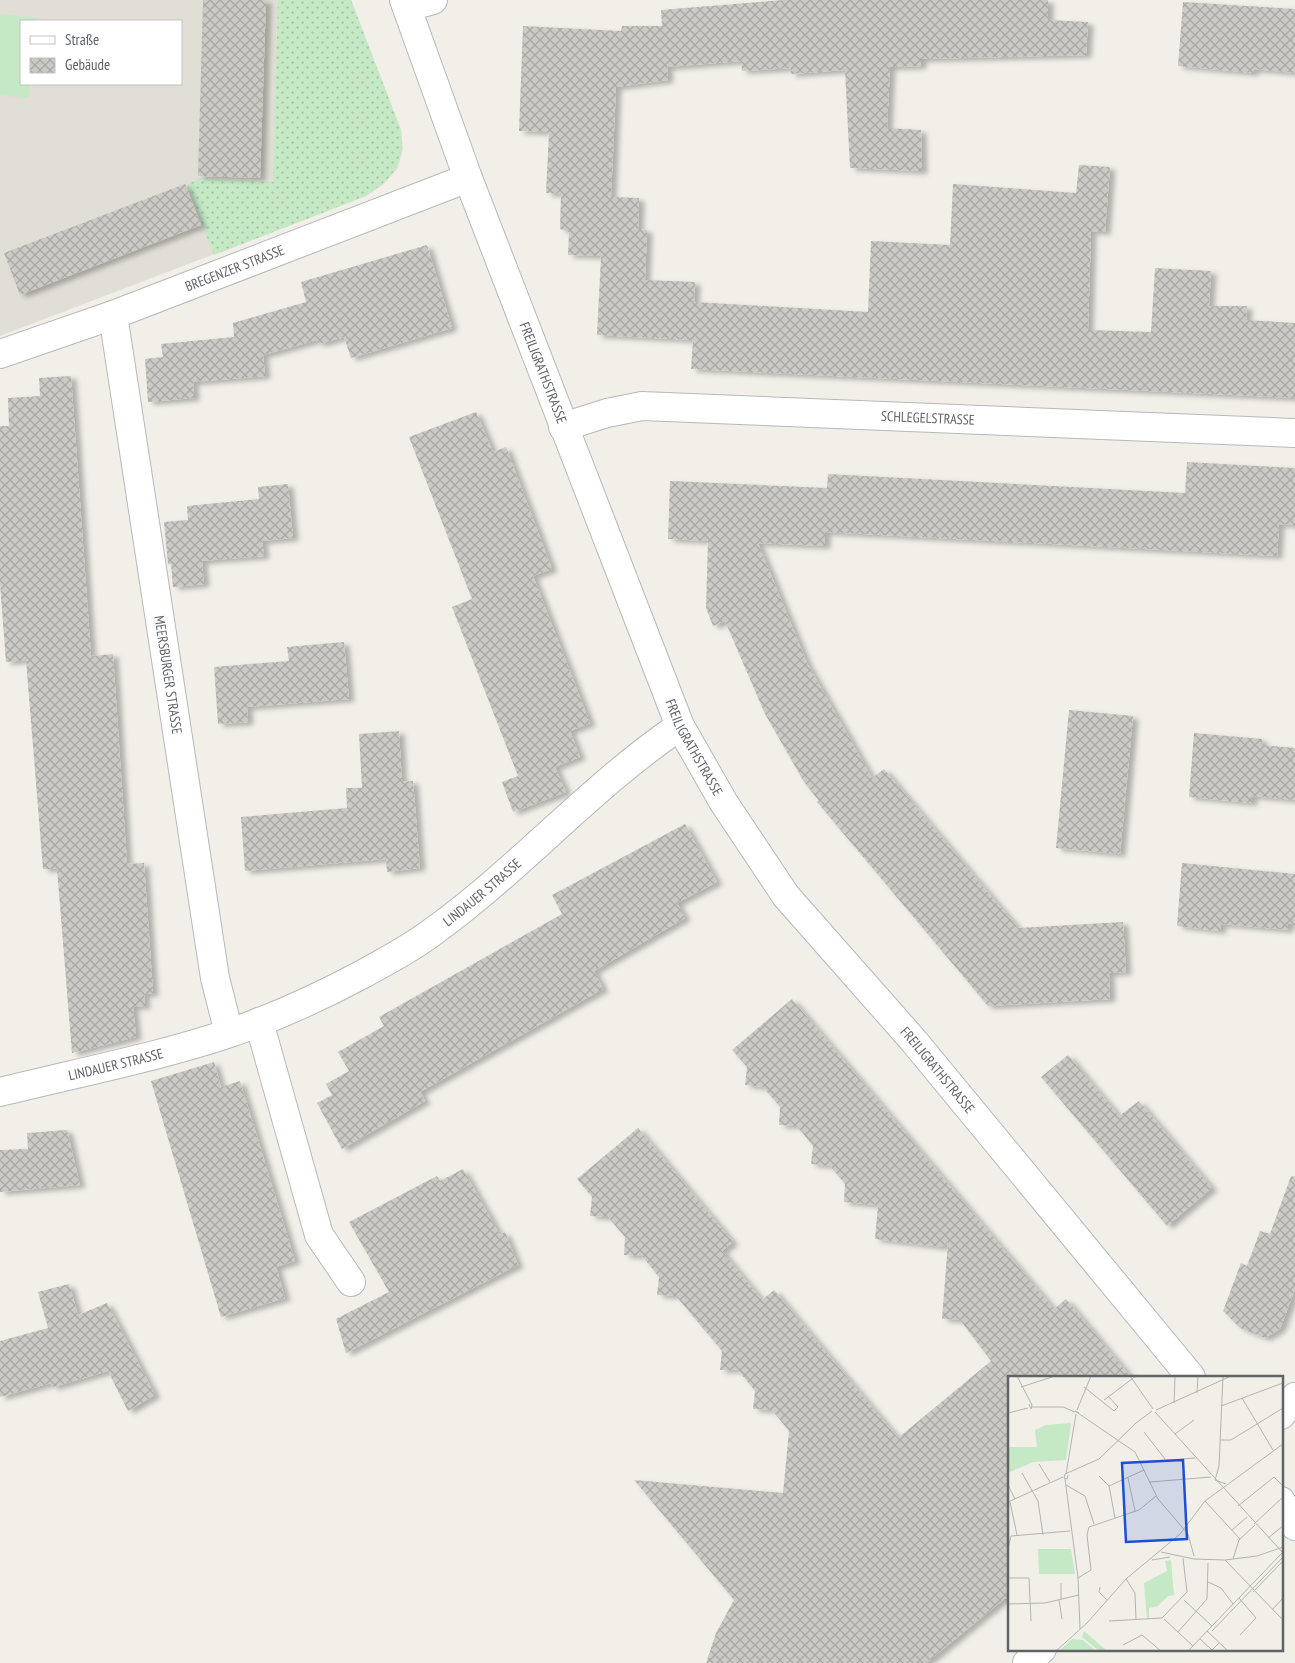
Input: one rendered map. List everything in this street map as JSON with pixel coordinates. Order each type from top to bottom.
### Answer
[{"type":"street","name":"FREILIGRATHSTRASSE","points":[[415,2],[468,178],[680,726],[724,803],[786,896],[912,1040],[1190,1376]]},
{"type":"street","name":"BREGENZER STRASSE","points":[[0,354],[113,315],[468,178]]},
{"type":"street","name":"MEERSBURGER STRASSE","points":[[113,315],[215,978],[229,1033]]},
{"type":"street","name":"SCHLEGELSTRASSE","points":[[564,427],[607,413],[642,406],[1295,433]]},
{"type":"street","name":"LINDAUER STRASSE","points":[[0,1092],[167,1051],[229,1033],[316,999],[385,962],[429,935],[485,893],[644,750],[680,726]]},
{"type":"street","points":[[259,1022],[319,1235],[352,1282]]},
{"type":"street","points":[[1282,1415],[1295,1397]]},
{"type":"street","points":[[1282,1503],[1295,1526]]},
{"type":"street","points":[[1027,1663],[1041,1650]]},
{"type":"shaded area","points":[[0,0],[351,0],[401,130],[403,149],[398,168],[384,184],[366,196],[0,336]]},
{"type":"green space","points":[[278,0],[351,0],[401,130],[402,142],[399,161],[396,169],[390,176],[366,196],[214,255],[187,185],[200,178],[273,182]]},
{"type":"green space","points":[[0,14],[37,18],[36,20],[20,20],[20,85],[30,85],[28,98],[0,95]]},
{"type":"building","points":[[203,0],[266,0],[260,178],[198,176]]},
{"type":"building","points":[[783,0],[1048,0],[1048,20],[1088,22],[1086,55],[921,59],[921,66],[890,67],[887,128],[921,130],[922,171],[850,168],[845,70],[791,74],[791,68],[742,71],[741,61],[667,67],[668,80],[616,87],[611,197],[639,198],[638,229],[647,230],[645,280],[695,282],[694,302],[868,312],[871,241],[950,245],[953,184],[1076,193],[1079,165],[1110,167],[1105,232],[1091,231],[1088,330],[1151,332],[1155,268],[1211,271],[1209,306],[1247,306],[1246,320],[1295,323],[1295,398],[691,369],[693,340],[597,335],[601,256],[568,255],[569,232],[560,229],[561,194],[546,193],[549,132],[519,131],[523,26],[621,31],[622,26],[662,26],[661,10]]},
{"type":"building","points":[[1183,2],[1295,9],[1295,73],[1254,69],[1254,73],[1178,66]]},
{"type":"building","points":[[185,184],[201,225],[20,295],[4,253]]},
{"type":"building","points":[[427,245],[452,328],[351,358],[344,337],[319,344],[317,340],[263,355],[265,376],[193,382],[194,398],[148,402],[145,359],[163,357],[161,344],[234,337],[233,323],[306,302],[301,282]]},
{"type":"building","points":[[71,376],[91,656],[113,654],[127,864],[144,863],[153,993],[144,994],[145,1006],[133,1007],[136,1037],[72,1053],[57,869],[43,869],[26,660],[6,662],[0,584],[0,426],[9,426],[8,398],[40,396],[39,378]]},
{"type":"building","points":[[476,412],[493,452],[506,447],[552,569],[533,576],[590,723],[570,731],[580,757],[555,767],[566,792],[513,812],[502,782],[518,776],[452,607],[472,599],[409,437]]},
{"type":"building","points":[[1187,462],[1295,468],[1295,525],[1279,524],[1277,556],[825,532],[825,546],[758,543],[807,663],[872,778],[884,769],[1018,928],[1123,922],[1126,972],[1109,973],[1110,999],[988,1006],[817,802],[819,801],[804,782],[765,714],[725,621],[713,626],[706,608],[708,541],[668,539],[670,481],[827,488],[828,474],[1185,493]]},
{"type":"building","points":[[288,484],[293,538],[262,541],[264,556],[202,561],[204,584],[173,587],[171,564],[168,564],[164,522],[188,520],[187,506],[259,499],[258,487]]},
{"type":"building","points":[[344,642],[349,699],[247,707],[248,722],[218,724],[214,667],[289,661],[287,647]]},
{"type":"building","points":[[1069,710],[1133,716],[1120,854],[1056,848]]},
{"type":"building","points":[[399,731],[402,782],[413,781],[420,868],[387,872],[386,859],[245,871],[241,817],[347,808],[346,788],[362,788],[359,734]]},
{"type":"building","points":[[1194,733],[1262,739],[1262,745],[1295,748],[1295,800],[1252,796],[1252,803],[1189,797]]},
{"type":"building","points":[[685,824],[717,882],[677,903],[685,918],[594,971],[603,989],[420,1092],[425,1101],[342,1149],[317,1103],[332,1095],[326,1084],[349,1071],[338,1052],[384,1026],[379,1017],[562,914],[552,895]]},
{"type":"building","points":[[1182,863],[1295,874],[1295,924],[1288,923],[1288,930],[1221,924],[1220,931],[1177,926]]},
{"type":"building","points":[[792,999],[1054,1309],[1066,1299],[1130,1376],[1008,1376],[1008,1596],[926,1663],[706,1663],[716,1633],[734,1600],[634,1480],[783,1493],[789,1431],[772,1410],[753,1409],[755,1391],[738,1370],[720,1370],[722,1351],[676,1296],[657,1295],[659,1277],[642,1256],[624,1255],[625,1237],[608,1217],[590,1216],[592,1197],[577,1179],[638,1128],[733,1242],[722,1251],[762,1300],[774,1290],[898,1438],[991,1361],[960,1320],[942,1319],[948,1242],[942,1247],[875,1239],[878,1205],[844,1202],[845,1184],[830,1166],[811,1164],[813,1146],[797,1126],[779,1125],[780,1107],[763,1087],[745,1085],[747,1067],[732,1050]]},
{"type":"building","points":[[1068,1055],[1119,1116],[1139,1101],[1212,1188],[1167,1226],[1041,1077]]},
{"type":"building","points":[[214,1062],[221,1087],[240,1081],[295,1261],[276,1267],[285,1298],[221,1317],[151,1081]]},
{"type":"building","points":[[67,1130],[80,1185],[0,1192],[0,1150],[28,1149],[27,1133]]},
{"type":"building","points":[[463,1169],[500,1235],[505,1232],[518,1265],[346,1353],[336,1319],[389,1292],[349,1222],[437,1176],[440,1181]]},
{"type":"building","points":[[1291,1176],[1295,1177],[1295,1289],[1280,1329],[1265,1338],[1240,1328],[1223,1311],[1241,1263],[1247,1266],[1260,1231],[1270,1234]]},
{"type":"building","points":[[69,1284],[78,1315],[107,1303],[155,1395],[128,1411],[108,1371],[53,1387],[51,1383],[0,1397],[0,1341],[48,1328],[38,1292]]}]
